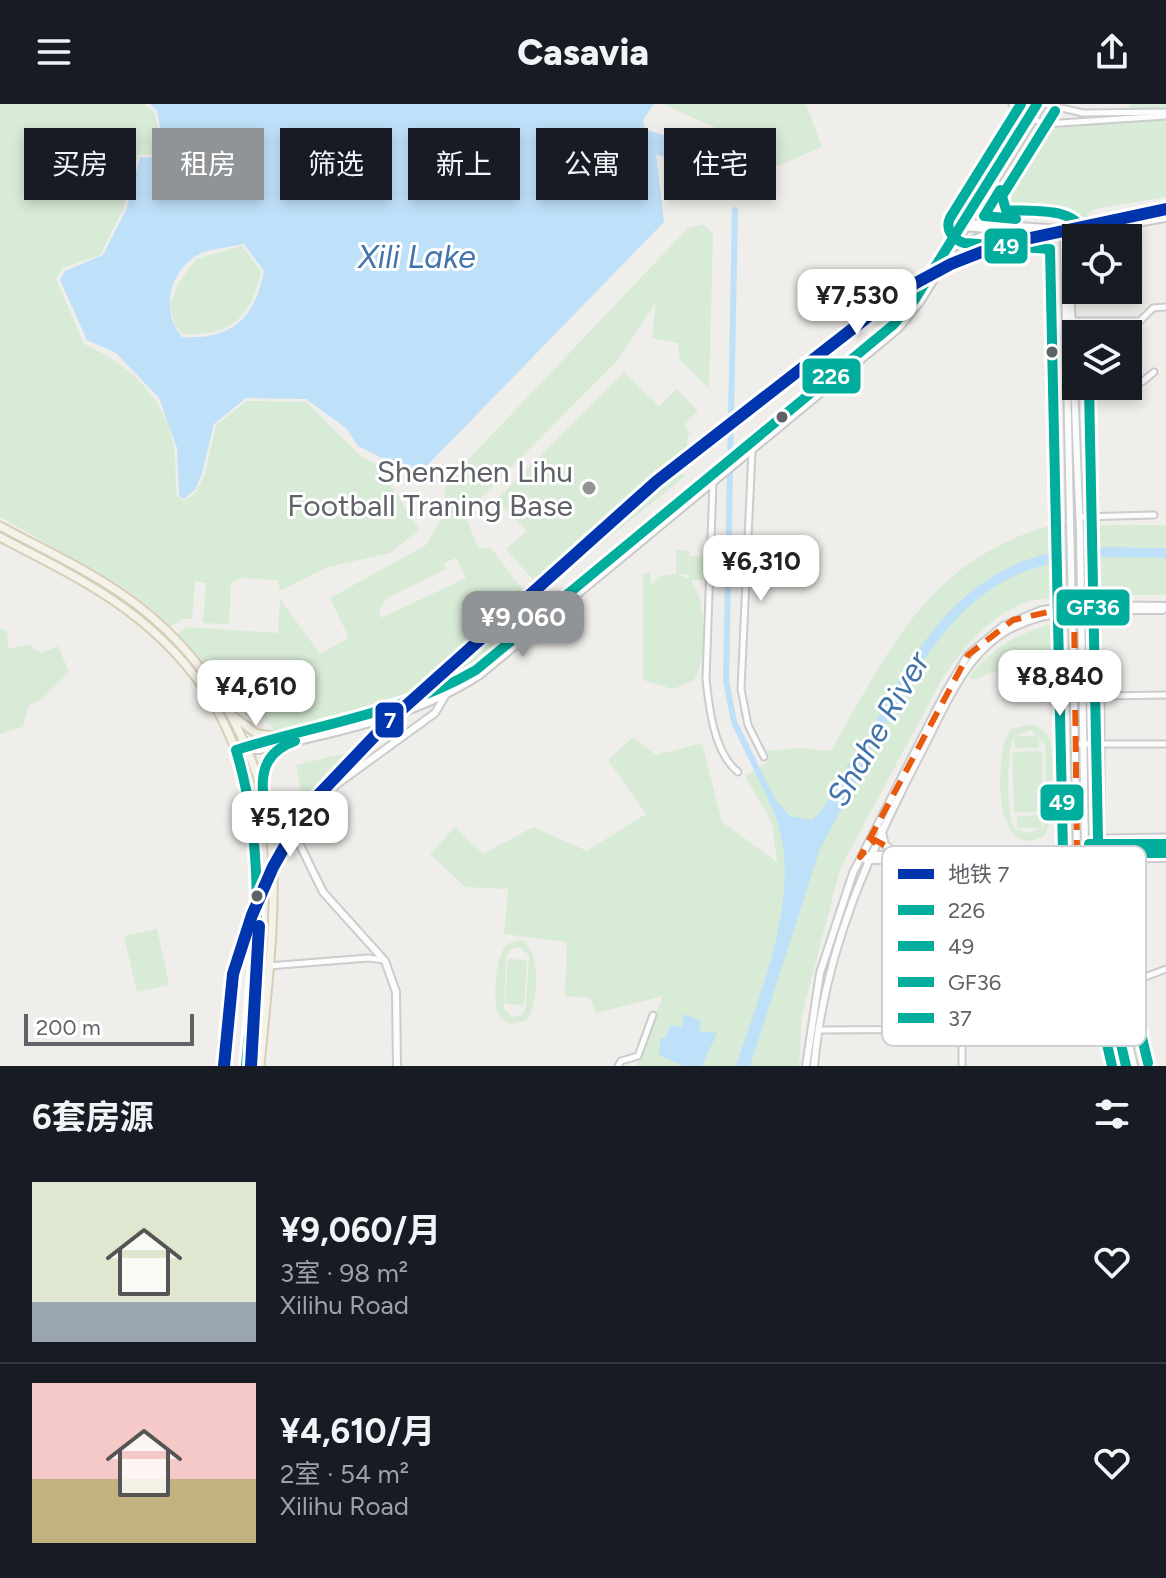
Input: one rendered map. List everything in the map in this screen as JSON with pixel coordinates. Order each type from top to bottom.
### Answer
[{"type":"main road","points":[[0,526],[103,581],[149,614],[193,659],[230,715],[247,749],[260,788],[273,867],[260,1066]]},
{"type":"main road","points":[[0,537],[104,594],[149,628],[204,690],[236,750],[253,806],[260,868],[246,1066]]},
{"type":"main road","points":[[230,715],[257,734],[285,740],[267,760],[260,788]]},
{"type":"street","points":[[1012,104],[1031,119],[1045,124],[1083,116],[1166,114]]},
{"type":"street","points":[[764,757],[748,725],[741,678],[750,448],[898,329],[954,248],[1041,104],[1083,116]]},
{"type":"street","points":[[236,750],[392,712],[450,687],[476,670],[728,467],[899,319],[988,192],[1031,119]]},
{"type":"street","points":[[988,192],[991,214],[1004,229]]},
{"type":"street","points":[[1107,224],[1166,211]]},
{"type":"street","points":[[1126,224],[1166,218]]},
{"type":"street","points":[[966,225],[1062,233]]},
{"type":"street","points":[[954,248],[977,236],[1004,229]]},
{"type":"street","points":[[1069,304],[1077,533],[1081,846]]},
{"type":"street","points":[[1141,320],[1153,308],[1166,307]]},
{"type":"street","points":[[1142,382],[1154,372]]},
{"type":"street","points":[[1077,400],[1080,517],[1077,533]]},
{"type":"street","points":[[285,740],[394,717],[445,696],[480,675],[728,467]]},
{"type":"street","points":[[713,482],[706,679],[710,711],[720,744],[738,772]]},
{"type":"street","points":[[1080,517],[1154,515]]},
{"type":"street","points":[[806,1066],[820,973],[865,857],[945,693],[968,655],[987,636],[1013,620],[1042,610],[1166,606]]},
{"type":"street","points":[[814,1066],[817,1030],[830,969],[865,857],[950,695],[974,658],[993,640],[1018,625],[1078,609]]},
{"type":"street","points":[[1166,695],[1101,696],[1101,838],[1166,837]]},
{"type":"street","points":[[397,1066],[396,992],[385,961],[323,892],[298,841],[295,824],[307,806],[435,713],[445,696]]},
{"type":"street","points":[[1079,744],[1166,744]]},
{"type":"street","points":[[881,829],[887,846]]},
{"type":"street","points":[[1146,855],[1166,855]]},
{"type":"street","points":[[865,857],[882,856]]},
{"type":"street","points":[[865,857],[882,857]]},
{"type":"street","points":[[268,966],[368,958],[385,961]]},
{"type":"street","points":[[1146,977],[1166,969]]},
{"type":"street","points":[[618,1066],[621,1061],[638,1056],[653,1015]]},
{"type":"street","points":[[817,1030],[882,1030]]},
{"type":"street","points":[[1121,1046],[1126,1066]]},
{"type":"street","points":[[1128,1046],[1134,1066]]},
{"type":"highlighted area","points":[[1074,606],[1077,853],[902,855],[875,840],[860,857],[968,655],[1013,620]]},
{"type":"green space","points":[[0,104],[144,104],[155,113],[158,128],[152,128],[152,155],[138,154],[136,162],[136,128],[24,128],[24,200],[126,200],[100,255],[62,268],[56,279],[84,344],[129,372],[154,398],[163,413],[174,447],[177,496],[184,501],[196,492],[205,474],[216,425],[247,401],[306,402],[362,457],[389,472],[384,480],[420,529],[390,553],[328,567],[280,591],[278,580],[242,578],[231,583],[229,624],[203,623],[206,583],[195,581],[192,619],[183,619],[169,628],[125,588],[0,517]]},
{"type":"green space","points":[[663,104],[806,104],[822,147],[776,167],[776,128],[716,128]]},
{"type":"green space","points":[[1129,104],[1166,104],[1166,197],[1094,209],[1084,219],[1059,220],[1024,217],[994,197],[1035,134],[1075,124],[1129,122]]},
{"type":"green space","points":[[703,224],[713,234],[709,389],[680,360],[678,343],[652,338],[656,302],[617,361],[465,514],[478,548],[491,548],[539,612],[452,680],[399,705],[275,730],[261,716],[251,720],[176,635],[187,627],[278,633],[280,599],[320,654],[349,638],[330,598],[426,545],[441,520],[446,483],[688,228]],"holes":[[[456,558],[466,578],[381,618],[379,610],[387,598],[446,569],[444,563]]]},
{"type":"green space","points":[[242,246],[261,271],[252,301],[245,312],[226,328],[183,334],[175,325],[170,305],[178,284],[196,259]]},
{"type":"green space","name":"Shenzhen Lihu Football Traning Base","points":[[624,372],[659,406],[677,389],[698,411],[684,425],[690,432],[687,438],[688,466],[681,472],[685,476],[543,591],[506,549],[527,531],[496,500]]},
{"type":"green space","points":[[1066,523],[1068,533],[1088,533],[1088,525],[1166,525],[1166,595],[1092,595],[1088,581],[1068,581],[1066,593],[1062,595],[1030,601],[1003,613],[959,655],[942,679],[840,869],[802,1015],[799,1066],[636,1066],[663,996],[596,1013],[590,998],[565,996],[567,942],[504,934],[508,889],[465,887],[430,854],[455,827],[483,854],[533,827],[587,851],[646,814],[608,760],[633,737],[656,755],[702,743],[722,822],[777,862],[772,823],[745,776],[768,762],[764,751],[798,748],[831,751],[896,641],[946,582],[977,558],[1014,538]]},
{"type":"green space","points":[[676,550],[689,551],[689,574],[677,574],[689,579],[690,556],[703,557],[703,580],[690,580],[700,600],[704,630],[698,672],[693,681],[673,689],[643,680],[643,573],[650,573],[651,584],[661,576],[676,574]]},
{"type":"green space","points":[[1051,624],[1052,651],[973,680],[969,677],[987,657],[1006,643]]},
{"type":"green space","points":[[0,629],[7,630],[8,649],[31,644],[41,653],[58,646],[69,672],[42,699],[29,705],[23,727],[0,734]]},
{"type":"green space","points":[[1032,724],[1046,732],[1051,742],[1054,815],[1045,835],[1027,841],[1014,835],[1001,801],[1002,757],[1011,729]],"holes":[[[1031,730],[1045,744],[1047,815],[1042,828],[1041,815],[1017,816],[1017,828],[1041,828],[1029,833],[1020,831],[1013,825],[1008,780],[1014,736]]]},
{"type":"green space","points":[[1014,736],[1037,736],[1039,748],[1015,748]]},
{"type":"green space","points":[[356,751],[357,757],[303,801],[296,765]]},
{"type":"green space","points":[[1042,751],[1043,812],[1014,812],[1012,752]]},
{"type":"green space","points":[[157,929],[169,985],[137,992],[124,936]]},
{"type":"green space","points":[[521,940],[528,946],[536,978],[534,1003],[526,1021],[511,1024],[499,1015],[495,995],[498,966],[507,944]],"holes":[[[520,947],[529,956],[526,1007],[522,1015],[512,1017],[504,1009],[506,958],[511,949]]]},
{"type":"green space","points":[[508,959],[527,960],[524,1005],[505,1004]]},
{"type":"water","name":"Xili Lake","points":[[150,104],[654,104],[643,120],[645,128],[536,128],[536,200],[648,200],[648,130],[664,135],[664,157],[656,154],[664,222],[417,476],[358,446],[347,429],[306,399],[246,398],[214,424],[202,473],[195,490],[184,499],[179,496],[177,448],[159,398],[116,353],[87,340],[60,280],[65,271],[103,255],[129,200],[136,200],[136,173],[140,157],[152,157],[152,200],[264,200],[264,128],[160,128],[157,111]],"holes":[[[244,244],[264,271],[260,288],[247,314],[238,323],[214,335],[182,337],[172,317],[170,296],[178,275],[194,257],[211,250]]]},
{"type":"water","points":[[863,749],[870,755],[820,849],[750,1066],[736,1066],[768,968],[783,899],[785,865],[780,832],[769,802],[774,798],[790,816],[812,820],[826,803],[848,765]]},
{"type":"water","points":[[684,1014],[701,1021],[699,1031],[717,1033],[702,1066],[684,1066],[659,1055],[660,1039],[666,1037],[670,1025],[682,1027]]},
{"type":"waterway","points":[[735,210],[726,681],[734,722],[774,804]]},
{"type":"waterway","name":"Shahe River","points":[[859,762],[915,663],[937,633],[962,606],[990,584],[1023,566],[1062,556],[1101,552],[1166,553]]},
{"type":"metro line","name":"7","points":[[224,1066],[233,974],[252,915],[273,867],[307,807],[389,721],[657,481],[901,291],[951,264],[1002,244],[1166,209]]},
{"type":"metro line","name":"7","points":[[251,1066],[259,926]]},
{"type":"transit line","name":"49","points":[[1021,104],[948,226],[953,236],[964,243],[1050,249],[1063,846]]},
{"type":"transit line","name":"226","points":[[246,1066],[256,946],[256,868],[246,789],[236,750],[389,708],[448,685],[476,670],[893,325],[915,299],[1037,104]]},
{"type":"transit line","name":"GF36","points":[[1055,111],[1002,196],[1006,210],[1053,212],[1078,224]]},
{"type":"transit line","name":"GF36","points":[[1000,190],[984,216],[1016,219]]},
{"type":"transit line","name":"GF36","points":[[1089,400],[1099,846]]},
{"type":"transit line","name":"226","points":[[265,807],[263,775],[266,766],[276,752],[295,741]]},
{"type":"transit line","name":"GF36","points":[[1089,844],[1166,844]]},
{"type":"transit line","name":"37","points":[[1146,853],[1166,853]]},
{"type":"transit line","name":"49","points":[[1107,1046],[1112,1066]]},
{"type":"transit line","name":"37","points":[[1121,1046],[1126,1066]]},
{"type":"transit line","name":"GF36","points":[[1144,1046],[1148,1063]]},
{"type":"place","name":"Shenzhen Lihu Football Traning Base","points":[[589,488]]}]
